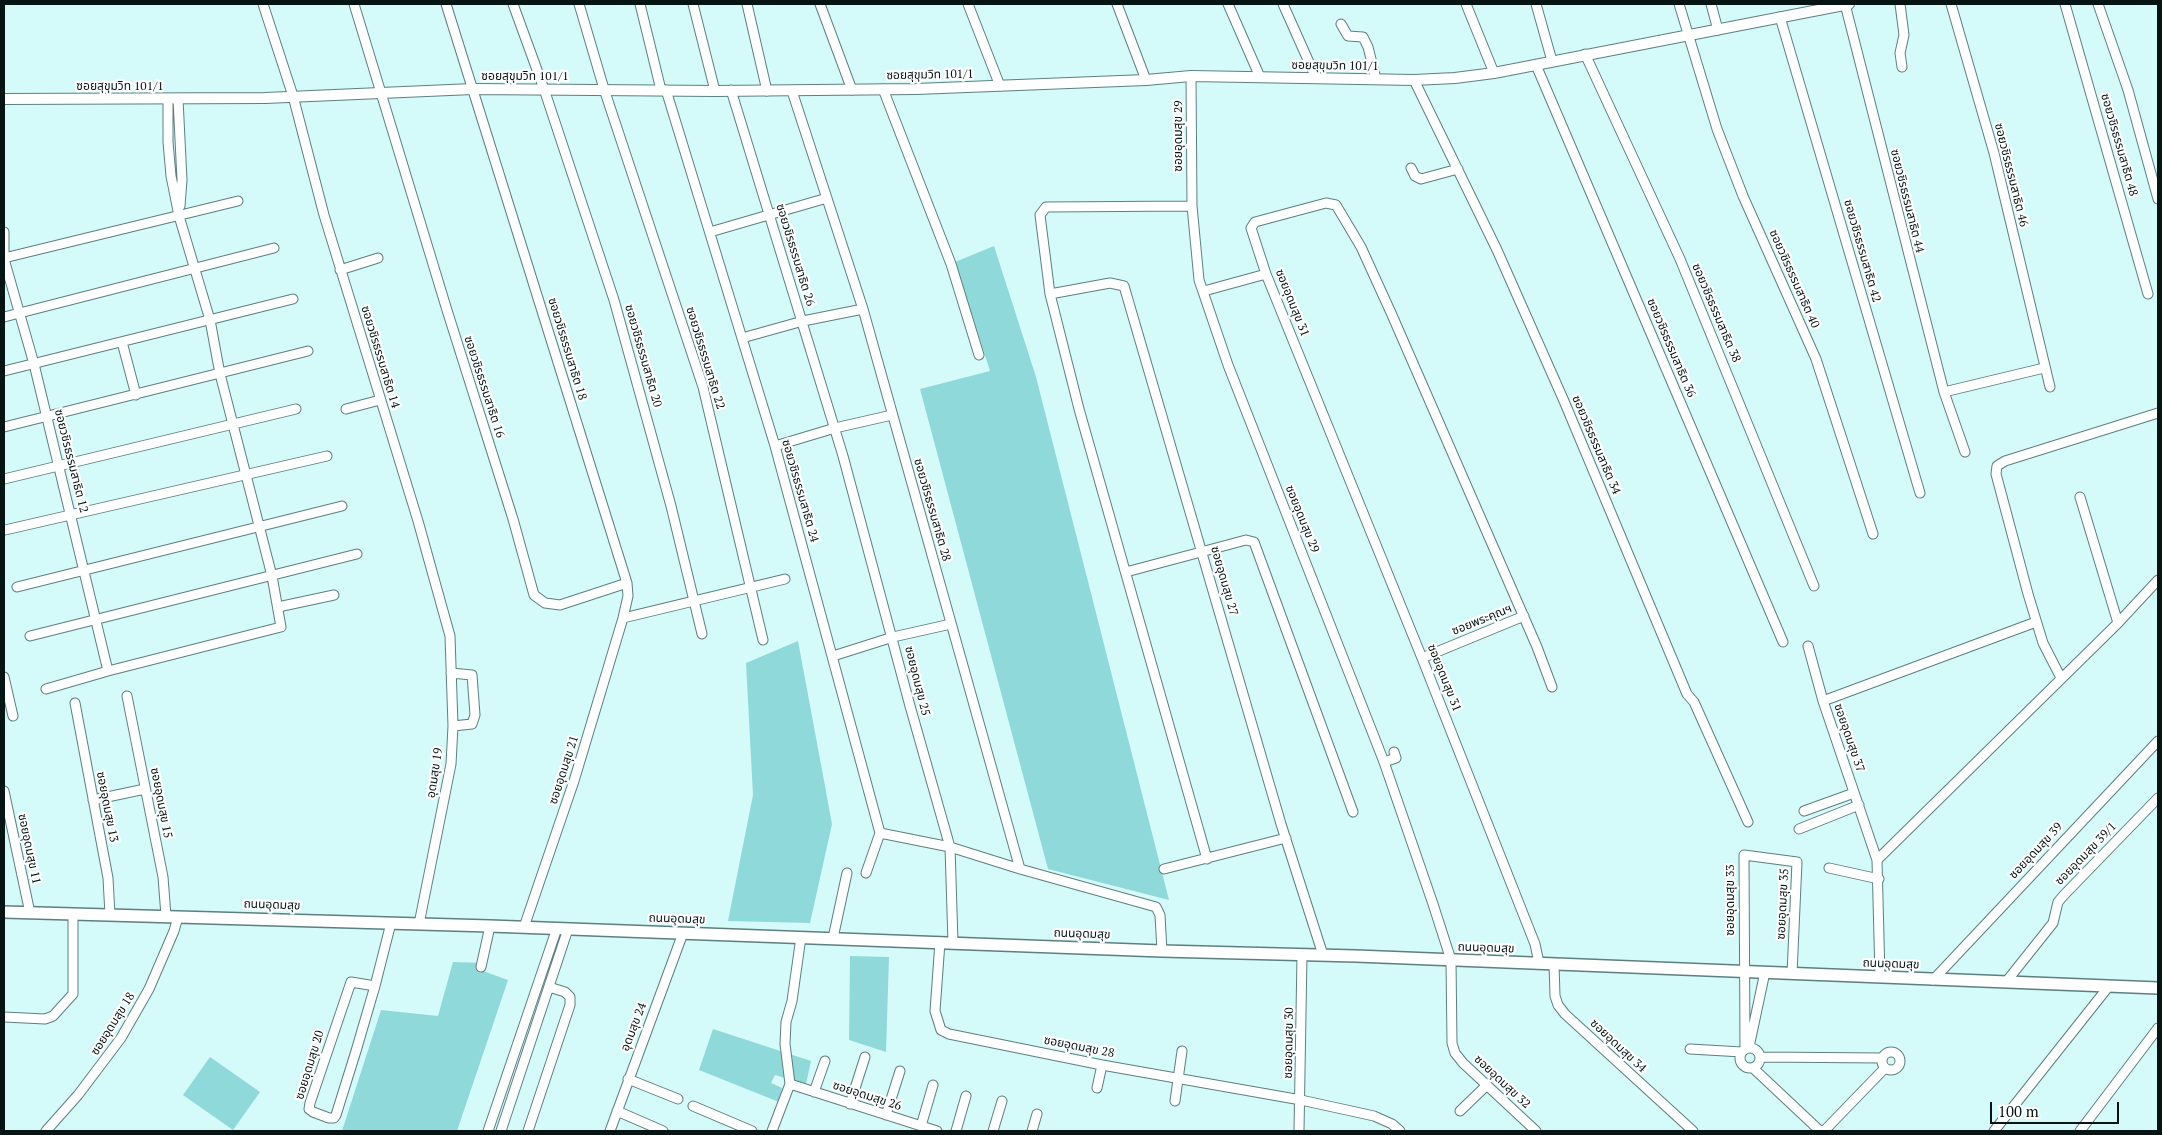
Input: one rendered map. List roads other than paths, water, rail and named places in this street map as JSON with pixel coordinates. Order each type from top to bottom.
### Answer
[{"type":"main road","name":"ถนนอุดมสุข","points":[[4,912],[563,928],[1162,951],[1539,963],[2158,988]]},
{"type":"street","name":"ซอยวชิรธรรมสาธิต 14","points":[[264,4],[293,96],[340,270],[418,520],[446,624]]},
{"type":"street","points":[[354,4],[380,92]]},
{"type":"street","name":"ซอยวชิรธรรมสาธิต 18","points":[[446,4],[627,583],[628,596],[623,618]]},
{"type":"street","name":"ซอยวชิรธรรมสาธิต 20","points":[[513,4],[544,89],[614,300],[643,399],[702,634]]},
{"type":"street","name":"ซอยวชิรธรรมสาธิต 22","points":[[579,4],[604,89],[703,387],[763,640]]},
{"type":"street","name":"ซอยวชิรธรรมสาธิต 24","points":[[640,4],[663,90],[710,232],[775,446],[834,656],[880,833]]},
{"type":"street","points":[[693,4],[715,92]]},
{"type":"street","points":[[747,4],[767,91]]},
{"type":"street","points":[[820,4],[852,90]]},
{"type":"street","points":[[968,4],[1000,86]]},
{"type":"street","points":[[1116,4],[1146,80]]},
{"type":"street","points":[[1228,4],[1260,77]]},
{"type":"street","points":[[1283,4],[1316,78]]},
{"type":"street","points":[[1466,4],[1494,73]]},
{"type":"street","points":[[1536,4],[1552,61]]},
{"type":"street","name":"ซอยวชิรธรรมสาธิต 40","points":[[1679,4],[1717,129],[1743,196],[1816,359],[1873,534]]},
{"type":"street","points":[[1711,4],[1718,30]]},
{"type":"street","name":"ซอยสุขุมวิท 101/1","points":[[4,99],[173,99],[474,89],[604,89],[715,92],[731,90],[852,90],[1146,80],[1191,76],[1414,80],[1494,73],[1847,4]]},
{"type":"street","name":"ซอยวชิรธรรมสาธิต 44","points":[[1847,4],[1944,392],[1966,452]]},
{"type":"street","points":[[1900,4],[1904,35],[1900,53],[1902,67]]},
{"type":"street","name":"ซอยวชิรธรรมสาธิต 46","points":[[1950,4],[1994,153],[2050,387]]},
{"type":"street","name":"ซอยวชิรธรรมสาธิต 48","points":[[2065,4],[2148,294]]},
{"type":"street","points":[[2098,4],[2128,90],[2158,199]]},
{"type":"street","name":"ซอยวชิรธรรมสาธิต 42","points":[[1780,17],[1920,493]]},
{"type":"street","points":[[1341,24],[1348,36],[1363,38],[1368,47],[1376,79]]},
{"type":"street","name":"ซอยวชิรธรรมสาธิต 38","points":[[1585,54],[1680,259],[1814,586]]},
{"type":"street","name":"ซอยวชิรธรรมสาธิต 36","points":[[1536,65],[1783,642]]},
{"type":"street","name":"ซอยอุดมสุข 29","points":[[1191,76],[1192,206],[1197,271],[1228,365],[1384,762],[1451,960]]},
{"type":"street","name":"ซอยวชิรธรรมสาธิต 34","points":[[1414,80],[1497,250],[1564,400],[1686,694],[1694,702],[1748,822]]},
{"type":"street","points":[[883,89],[951,264],[979,355]]},
{"type":"street","name":"ซอยวชิรธรรมสาธิต 26","points":[[731,90],[835,428]]},
{"type":"street","name":"ซอยวชิรธรรมสาธิต 28","points":[[792,91],[862,309],[1020,869]]},
{"type":"street","name":"ซอยวชิรธรรมสาธิต 16","points":[[380,92],[513,519],[534,595],[545,603],[560,605],[627,583]]},
{"type":"street","points":[[46,689],[108,670],[279,628],[282,623],[260,526],[220,374],[210,320],[179,216],[171,176],[168,142],[173,99]]},
{"type":"street","points":[[1411,168],[1415,176],[1420,179],[1458,169]]},
{"type":"street","points":[[710,232],[827,198]]},
{"type":"street","points":[[4,257],[238,201]]},
{"type":"street","name":"ซอยอุดมสุข 31","points":[[1539,963],[1535,944],[1422,658],[1266,274],[1251,228],[1253,224],[1326,203],[1336,206],[1365,256],[1524,616],[1552,687]]},
{"type":"street","points":[[1192,206],[1046,207],[1040,215],[1050,294],[1080,409],[1208,858]]},
{"type":"street","name":"ซอยวชิรธรรมสาธิต 12","points":[[4,232],[4,257],[60,466],[108,670]]},
{"type":"street","points":[[4,317],[274,248]]},
{"type":"street","points":[[340,270],[378,258]]},
{"type":"street","points":[[1204,291],[1266,274]]},
{"type":"street","name":"ซอยอุดมสุข 27","points":[[1050,294],[1110,283],[1124,286],[1286,838],[1323,955]]},
{"type":"street","points":[[4,371],[293,299]]},
{"type":"street","points":[[742,338],[803,321],[862,309]]},
{"type":"street","points":[[122,342],[136,395]]},
{"type":"street","points":[[4,427],[308,351]]},
{"type":"street","points":[[1944,392],[2044,368]]},
{"type":"street","points":[[346,408],[380,400]]},
{"type":"street","points":[[4,480],[296,409]]},
{"type":"street","points":[[2061,678],[2043,643],[2036,622],[1996,474],[1997,466],[2005,461],[2158,413]]},
{"type":"street","points":[[775,446],[835,428],[892,415]]},
{"type":"street","name":"ซอยอุดมสุข 25","points":[[835,428],[950,847],[953,943]]},
{"type":"street","points":[[6,530],[328,456]]},
{"type":"street","points":[[2080,497],[2118,623]]},
{"type":"street","points":[[17,587],[342,506]]},
{"type":"street","points":[[1126,572],[1246,540],[1254,542],[1353,812]]},
{"type":"street","points":[[30,636],[357,554]]},
{"type":"street","points":[[623,618],[694,600],[751,589],[785,579]]},
{"type":"street","points":[[1878,860],[2118,623],[2158,580]]},
{"type":"street","points":[[278,607],[334,595]]},
{"type":"street","name":"ซอยพระคุณฯ","points":[[1422,658],[1524,616]]},
{"type":"street","name":"ซอยอุดมสุข 21","points":[[524,927],[574,781],[623,618]]},
{"type":"street","name":"ซอยอุดมสุข 37","points":[[1880,977],[1878,860],[1823,701],[2036,622]]},
{"type":"street","name":"อุดมสุข 19","points":[[419,924],[451,764],[453,726],[450,636],[446,624]]},
{"type":"street","points":[[834,656],[893,637],[951,624]]},
{"type":"street","points":[[1808,646],[1823,701]]},
{"type":"street","points":[[451,673],[472,675],[475,714],[472,724],[453,726]]},
{"type":"street","points":[[4,677],[13,716]]},
{"type":"street","name":"ซอยอุดมสุข 15","points":[[127,696],[172,916]]},
{"type":"street","name":"ซอยอุดมสุข 13","points":[[75,703],[108,878],[110,915]]},
{"type":"street","name":"ซอยอุดมสุข 39","points":[[1933,980],[2158,741]]},
{"type":"street","points":[[1384,762],[1396,758],[1394,752]]},
{"type":"street","points":[[93,800],[145,789]]},
{"type":"street","name":"ซอยอุดมสุข 11","points":[[4,791],[30,913]]},
{"type":"street","points":[[1804,810],[1854,792]]},
{"type":"street","name":"ซอยอุดมสุข 39/1","points":[[2006,982],[2053,923],[2058,902],[2064,894],[2158,798]]},
{"type":"street","points":[[1799,829],[1859,805]]},
{"type":"street","points":[[866,873],[880,833],[950,847],[1020,869],[1156,907],[1160,915],[1162,951]]},
{"type":"street","points":[[1164,869],[1286,838]]},
{"type":"street","name":"ซอยอุดมสุข 33","points":[[1744,971],[1744,855],[1770,858]]},
{"type":"street","name":"ซอยอุดมสุข 35","points":[[1770,858],[1797,862],[1792,974]]},
{"type":"street","points":[[1829,868],[1879,879]]},
{"type":"street","points":[[833,938],[847,873]]},
{"type":"street","points":[[4,1018],[45,1019],[53,1016],[73,994],[74,914]]},
{"type":"street","name":"ซอยอุดมสุข 18","points":[[46,1131],[78,1095],[121,1038],[149,989],[174,931],[172,916]]},
{"type":"street","name":"ซอยอุดมสุข 20","points":[[375,986],[350,982],[310,1103],[312,1112],[329,1118],[334,1118],[336,1115],[375,986],[391,923]]},
{"type":"street","points":[[481,967],[490,926]]},
{"type":"street","points":[[488,1131],[540,978],[563,928]]},
{"type":"street","points":[[501,1131],[550,984],[563,928]]},
{"type":"street","name":"อุดมสุข 24","points":[[610,1131],[683,933]]},
{"type":"street","points":[[772,1131],[790,1084],[785,1044],[786,1022],[801,937]]},
{"type":"street","name":"ซอยอุดมสุข 28","points":[[940,942],[935,1011],[941,1030],[949,1034],[1102,1065],[1301,1100],[1374,1116],[1392,1124],[1400,1131]]},
{"type":"street","name":"ซอยอุดมสุข 30","points":[[1300,1131],[1302,955]]},
{"type":"street","name":"ซอยอุดมสุข 32","points":[[1451,960],[1452,1043],[1455,1053],[1536,1131]]},
{"type":"street","name":"ซอยอุดมสุข 34","points":[[1554,964],[1555,996],[1564,1014],[1693,1131]]},
{"type":"street","points":[[1744,971],[1745,1049]]},
{"type":"street","points":[[1765,972],[1741,1062],[1746,1067],[1753,1068],[1819,1130],[1824,1131],[1885,1068]]},
{"type":"street","points":[[528,1131],[570,1005],[570,997],[565,992],[540,978]]},
{"type":"street","points":[[1994,1131],[2109,986]]},
{"type":"street","points":[[2080,1131],[2158,1028]]},
{"type":"street","points":[[1690,1049],[1745,1049],[1758,1051],[1761,1057],[1759,1064],[1753,1068]]},
{"type":"street","points":[[1175,1101],[1180,1078],[1182,1051]]},
{"type":"street","points":[[1761,1057],[1882,1058],[1887,1053],[1894,1052],[1900,1060],[1895,1069],[1885,1068]]},
{"type":"street","points":[[850,1104],[866,1057]]},
{"type":"street","points":[[1882,1058],[1885,1068]]},
{"type":"street","points":[[814,1092],[825,1061]]},
{"type":"street","points":[[1096,1088],[1102,1065]]},
{"type":"street","points":[[886,1115],[900,1071]]},
{"type":"street","points":[[628,1080],[678,1099]]},
{"type":"street","name":"ซอยอุดมสุข 26","points":[[790,1084],[937,1131]]},
{"type":"street","points":[[921,1126],[933,1085]]},
{"type":"street","points":[[1460,1111],[1487,1085]]},
{"type":"street","points":[[956,1131],[966,1096]]},
{"type":"street","points":[[993,1131],[1002,1101]]},
{"type":"street","points":[[693,1106],[752,1131]]},
{"type":"street","points":[[617,1111],[664,1131]]},
{"type":"street","points":[[1032,1131],[1037,1114]]}]
